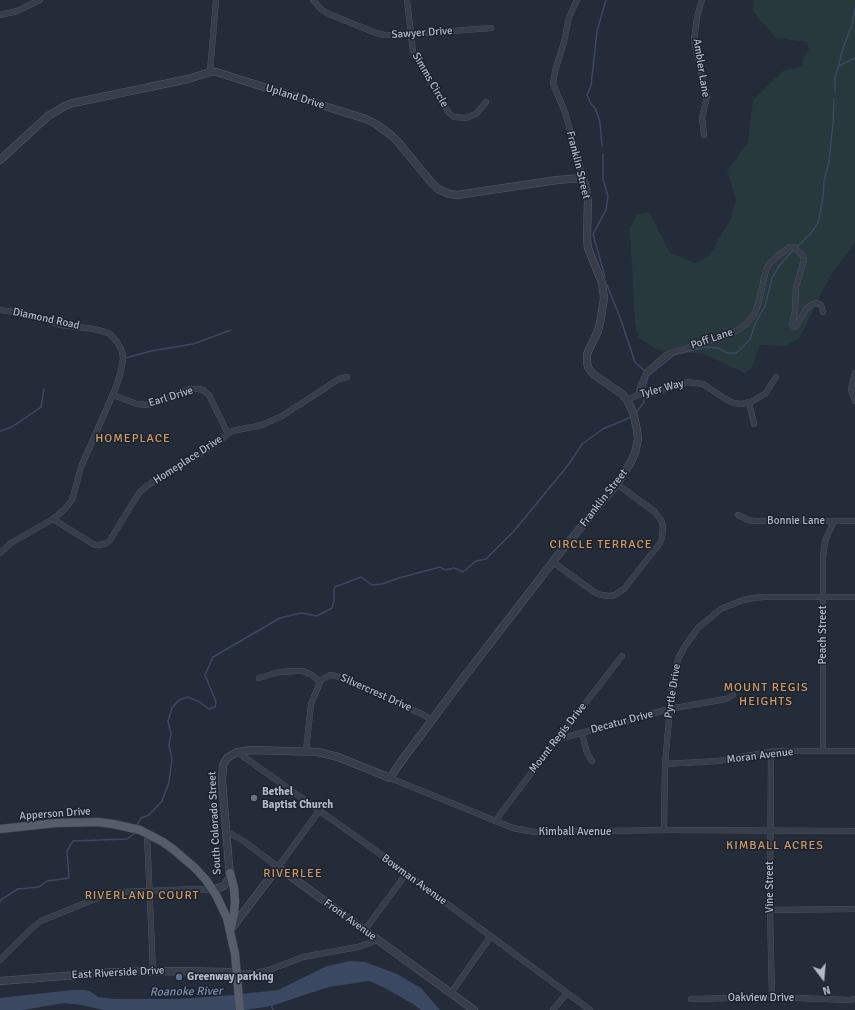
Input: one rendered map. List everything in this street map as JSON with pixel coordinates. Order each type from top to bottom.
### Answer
[{"type":"main road","name":"Apperson Drive","points":[[0,829],[83,822],[113,824],[140,831],[163,842],[185,858],[206,880],[222,906],[230,929]]},
{"type":"main road","points":[[230,873],[234,888],[234,914],[230,929],[235,954],[240,1010]]},
{"type":"street","points":[[0,15],[17,11],[40,0]]},
{"type":"street","points":[[210,72],[216,0]]},
{"type":"street","name":"Sawyer Drive","points":[[313,0],[322,10],[329,14],[376,33],[392,36],[491,28]]},
{"type":"street","name":"Simms Circle","points":[[407,0],[410,34],[415,57],[451,115],[458,119],[472,116],[480,110],[486,102]]},
{"type":"street","name":"Franklin Street","points":[[390,778],[432,720],[553,562],[617,484],[635,453],[638,439],[636,421],[627,400],[616,390],[593,374],[588,367],[587,362],[588,354],[598,331],[604,298],[602,283],[588,248],[588,200],[583,178],[565,112],[554,84],[555,71],[564,42],[569,16],[577,0]]},
{"type":"street","name":"Ambler Lane","points":[[702,0],[697,17],[694,40],[707,97],[702,117],[704,135]]},
{"type":"street","name":"Upland Drive","points":[[0,160],[48,116],[65,106],[73,103],[188,79],[210,72],[220,73],[366,119],[376,124],[398,142],[438,189],[448,194],[458,195],[557,180],[583,178]]},
{"type":"street","name":"Poff Lane","points":[[640,395],[641,384],[647,372],[667,354],[720,338],[740,329],[746,324],[754,314],[758,305],[769,264],[790,247],[794,247],[803,256],[804,260],[796,287],[795,311],[792,325],[796,326],[806,308],[813,304],[817,303],[821,305],[823,312]]},
{"type":"street","name":"Diamond Road","points":[[0,310],[28,314],[52,322],[94,329],[110,334],[120,347],[122,358],[121,372],[113,395],[86,454],[72,500],[65,509],[53,519],[11,542],[0,553]]},
{"type":"street","points":[[855,373],[851,389],[855,401]]},
{"type":"street","name":"Homeplace Drive","points":[[53,519],[93,544],[105,544],[110,540],[132,504],[144,488],[210,448],[228,434],[238,429],[252,427],[282,416],[339,379],[347,377]]},
{"type":"street","points":[[754,424],[749,402],[760,398],[766,393],[776,377]]},
{"type":"street","name":"Tyler Way","points":[[627,400],[687,382],[695,382],[703,384],[734,403],[742,404],[749,402]]},
{"type":"street","name":"Earl Drive","points":[[113,395],[144,405],[156,403],[190,389],[202,390],[209,395],[228,434]]},
{"type":"street","points":[[553,562],[594,592],[601,595],[616,595],[624,589],[660,543],[663,526],[661,520],[655,512],[617,484]]},
{"type":"street","name":"Bonnie Lane","points":[[738,515],[754,521],[855,521]]},
{"type":"street","name":"Peach Street","points":[[823,751],[823,550],[834,521]]},
{"type":"street","name":"Pyrtle Drive","points":[[664,830],[665,764],[672,686],[678,659],[698,628],[710,617],[730,605],[753,598],[855,597]]},
{"type":"street","name":"Mount Regis Drive","points":[[496,821],[622,656]]},
{"type":"street","points":[[259,678],[279,672],[303,671],[312,675],[320,682],[311,704],[306,751]]},
{"type":"street","name":"Silvercrest Drive","points":[[320,682],[327,676],[336,676],[380,694],[432,720]]},
{"type":"street","name":"Decatur Drive","points":[[558,739],[669,709],[726,699],[733,695]]},
{"type":"street","points":[[582,733],[587,753],[592,761]]},
{"type":"street","name":"Kimball Avenue","points":[[237,752],[253,750],[306,751],[327,754],[496,821],[519,829],[543,833],[664,830],[855,831]]},
{"type":"street","name":"Moran Avenue","points":[[665,764],[706,762],[771,752],[855,751]]},
{"type":"street","name":"Bowman Avenue","points":[[237,752],[491,936],[590,1010]]},
{"type":"street","name":"South Colorado Street","points":[[213,890],[224,886],[229,880],[230,873],[222,770],[227,758],[237,752]]},
{"type":"street","name":"Vine Street","points":[[771,752],[770,910],[772,997]]},
{"type":"street","points":[[230,929],[264,887],[319,811]]},
{"type":"street","points":[[140,831],[149,890],[153,971]]},
{"type":"street","name":"Front Avenue","points":[[226,831],[244,842],[474,1010]]},
{"type":"street","points":[[364,931],[406,874]]},
{"type":"street","points":[[0,960],[41,921],[105,895],[149,890],[194,888],[213,890]]},
{"type":"street","points":[[770,910],[855,909]]},
{"type":"street","points":[[451,993],[491,936]]},
{"type":"street","points":[[237,974],[256,973],[269,970],[303,957],[358,947],[378,940]]},
{"type":"street","name":"East Riverside Drive","points":[[0,982],[115,972],[230,972],[237,974]]},
{"type":"street","points":[[553,1010],[566,993]]},
{"type":"street","name":"Oakview Drive","points":[[691,999],[772,997],[855,999]]},
{"type":"shaded area","points":[[753,0],[855,0],[855,242],[830,276],[799,339],[784,346],[759,345],[753,366],[745,373],[704,354],[658,350],[639,338],[635,324],[630,228],[636,215],[649,212],[670,253],[695,263],[709,256],[731,218],[736,199],[727,170],[748,143],[753,100],[783,71],[800,67],[809,49],[807,42],[776,38],[754,13]]},
{"type":"water","points":[[350,961],[365,962],[397,974],[421,988],[440,1010],[421,1010],[383,987],[369,981],[329,987],[271,1006],[245,1010],[104,1010],[64,1003],[23,1010],[0,1010],[0,998],[72,990],[90,991],[98,997],[115,999],[180,999],[278,990],[327,966]]},
{"type":"waterway","points":[[602,146],[600,122],[595,108],[591,104],[587,95],[591,86],[597,31],[606,0]]},
{"type":"waterway","points":[[835,92],[835,79],[843,48],[852,25],[855,9]]},
{"type":"waterway","points":[[839,66],[855,58]]},
{"type":"waterway","points":[[798,246],[811,233],[818,223],[823,198],[824,181],[829,161],[834,98]]},
{"type":"waterway","points":[[603,154],[603,179],[608,196],[606,210],[593,234],[605,277]]},
{"type":"waterway","points":[[644,392],[648,376],[674,355],[705,347],[718,348],[727,353],[736,353],[744,346],[750,339],[755,324],[765,306],[772,278],[780,265],[794,249]]},
{"type":"waterway","points":[[607,285],[635,362],[645,371]]},
{"type":"waterway","points":[[126,358],[151,351],[193,344],[231,330]]},
{"type":"waterway","points":[[0,431],[12,427],[41,407],[44,389]]},
{"type":"waterway","points":[[636,413],[644,402],[644,396]]},
{"type":"waterway","points":[[136,827],[141,818],[149,815],[162,801],[169,782],[172,759],[169,745],[171,734],[168,721],[172,708],[179,700],[188,697],[198,701],[209,709],[215,707],[216,702],[205,675],[213,657],[280,618],[301,613],[317,616],[332,608],[335,587],[361,577],[372,585],[382,584],[440,567],[445,570],[454,568],[463,572],[476,561],[486,559],[514,531],[569,464],[582,444],[603,429],[631,417]]},
{"type":"waterway","points":[[0,902],[2,899],[18,889],[39,887],[47,881],[69,878],[67,851],[73,841],[127,839],[135,833]]},
{"type":"waterway","points":[[271,1004],[273,1010]]},
{"type":"place","name":"Bethel Baptist Church","points":[[254,798]]},
{"type":"place","name":"Greenway parking","points":[[179,977]]},
{"type":"district","name":"HOMEPLACE","points":[[133,439]]},
{"type":"district","name":"CIRCLE TERRACE","points":[[601,545]]},
{"type":"district","name":"MOUNT REGIS HEIGHTS","points":[[766,695]]},
{"type":"district","name":"KIMBALL ACRES","points":[[775,846]]},
{"type":"district","name":"RIVERLEE","points":[[293,874]]},
{"type":"district","name":"RIVERLAND COURT","points":[[142,896]]},
{"type":"water label","name":"Roanoke River","points":[[186,992]]}]
